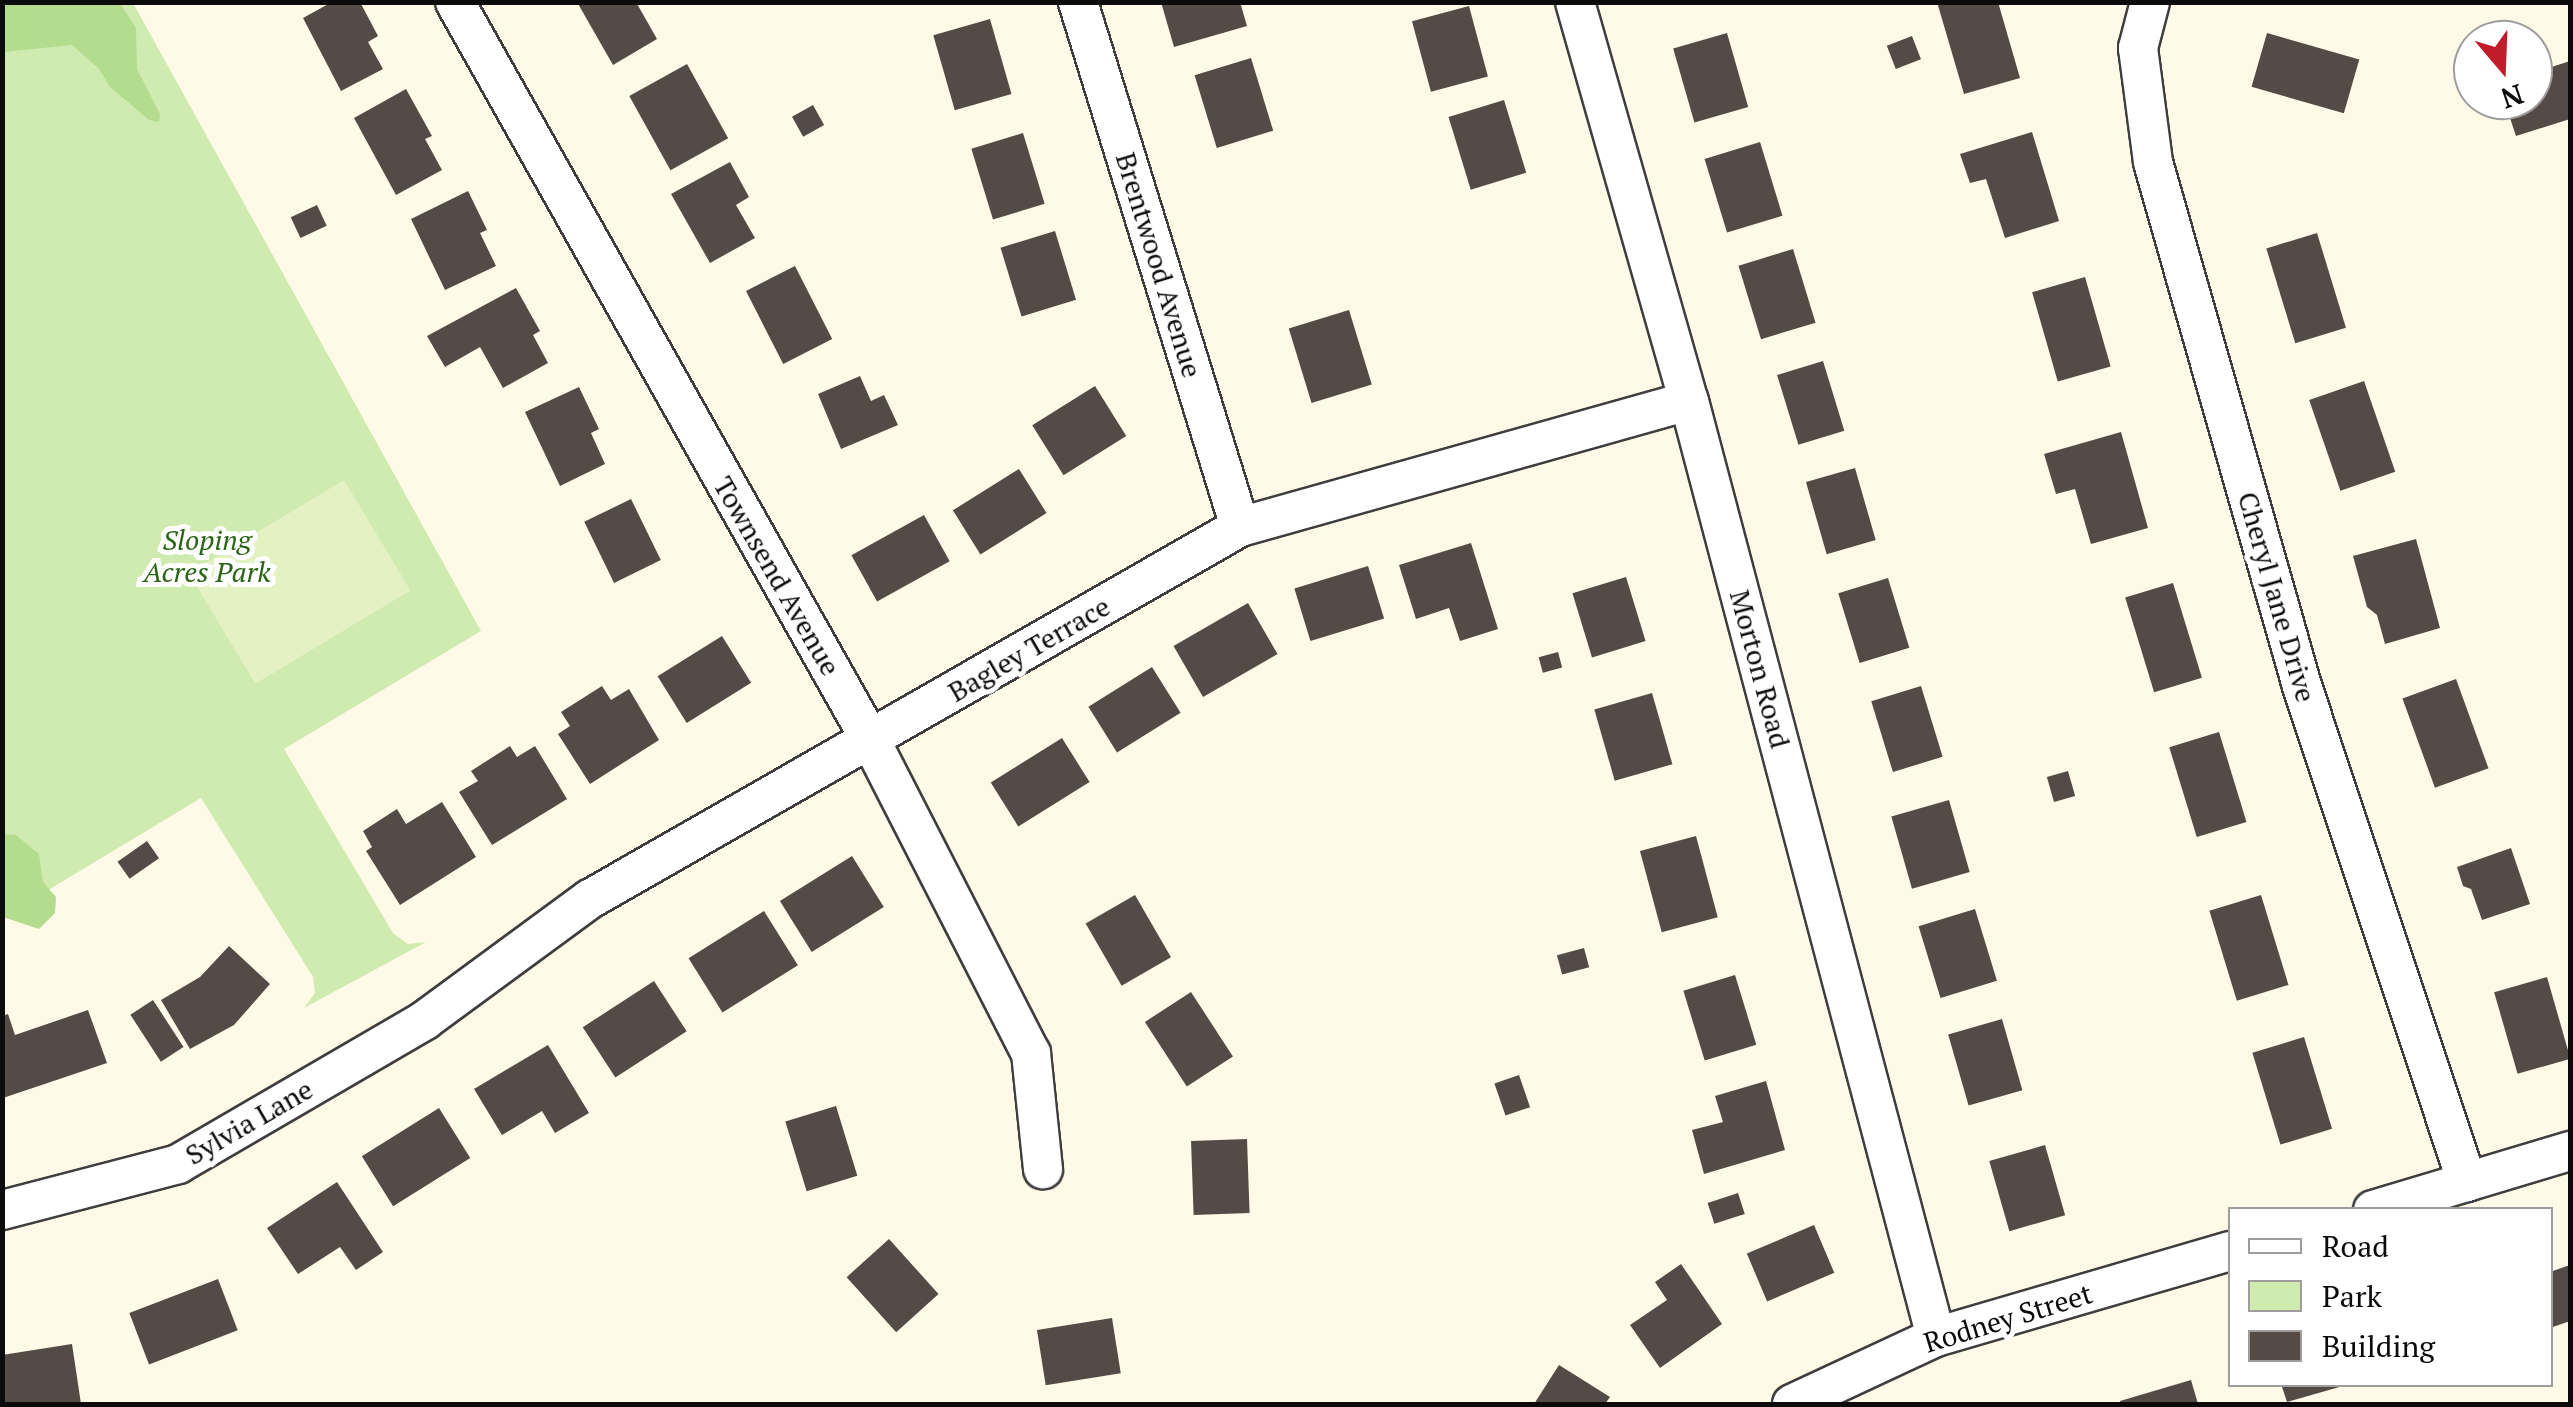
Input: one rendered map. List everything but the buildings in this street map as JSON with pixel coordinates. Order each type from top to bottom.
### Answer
[{"type":"street","name":"Townsend Avenue","points":[[455,2],[871,741],[1031,1053],[1043,1169]]},
{"type":"street","name":"Brentwood Avenue","points":[[1078,2],[1240,527]]},
{"type":"street","name":"Morton Road","points":[[1575,2],[1689,401],[1936,1337]]},
{"type":"street","name":"Cheryl Jane Drive","points":[[2150,2],[2138,48],[2153,162],[2302,686],[2468,1182]]},
{"type":"street","name":"Bagley Terrace","points":[[425,1020],[590,898],[1240,527],[1689,401]]},
{"type":"street","name":"Sylvia Lane","points":[[2,1210],[178,1164],[425,1020]]},
{"type":"street","points":[[2383,1207],[2570,1152]]},
{"type":"street","name":"Rodney Street","points":[[1792,1404],[1936,1337],[2228,1252]]},
{"type":"green space","points":[[3,2],[120,3],[136,28],[137,69],[160,114],[159,122],[149,120],[110,87],[99,69],[72,45],[3,52]]},
{"type":"green space","name":"Sloping Acres Park","points":[[2,3],[133,3],[481,631],[284,749],[393,933],[408,944],[426,942],[304,1008],[315,993],[313,977],[201,798],[30,901],[3,852]]},
{"type":"green space","points":[[344,480],[410,591],[255,684],[189,573]]},
{"type":"green space","points":[[2,834],[16,835],[39,854],[43,882],[56,897],[55,913],[39,929],[3,917]]}]
